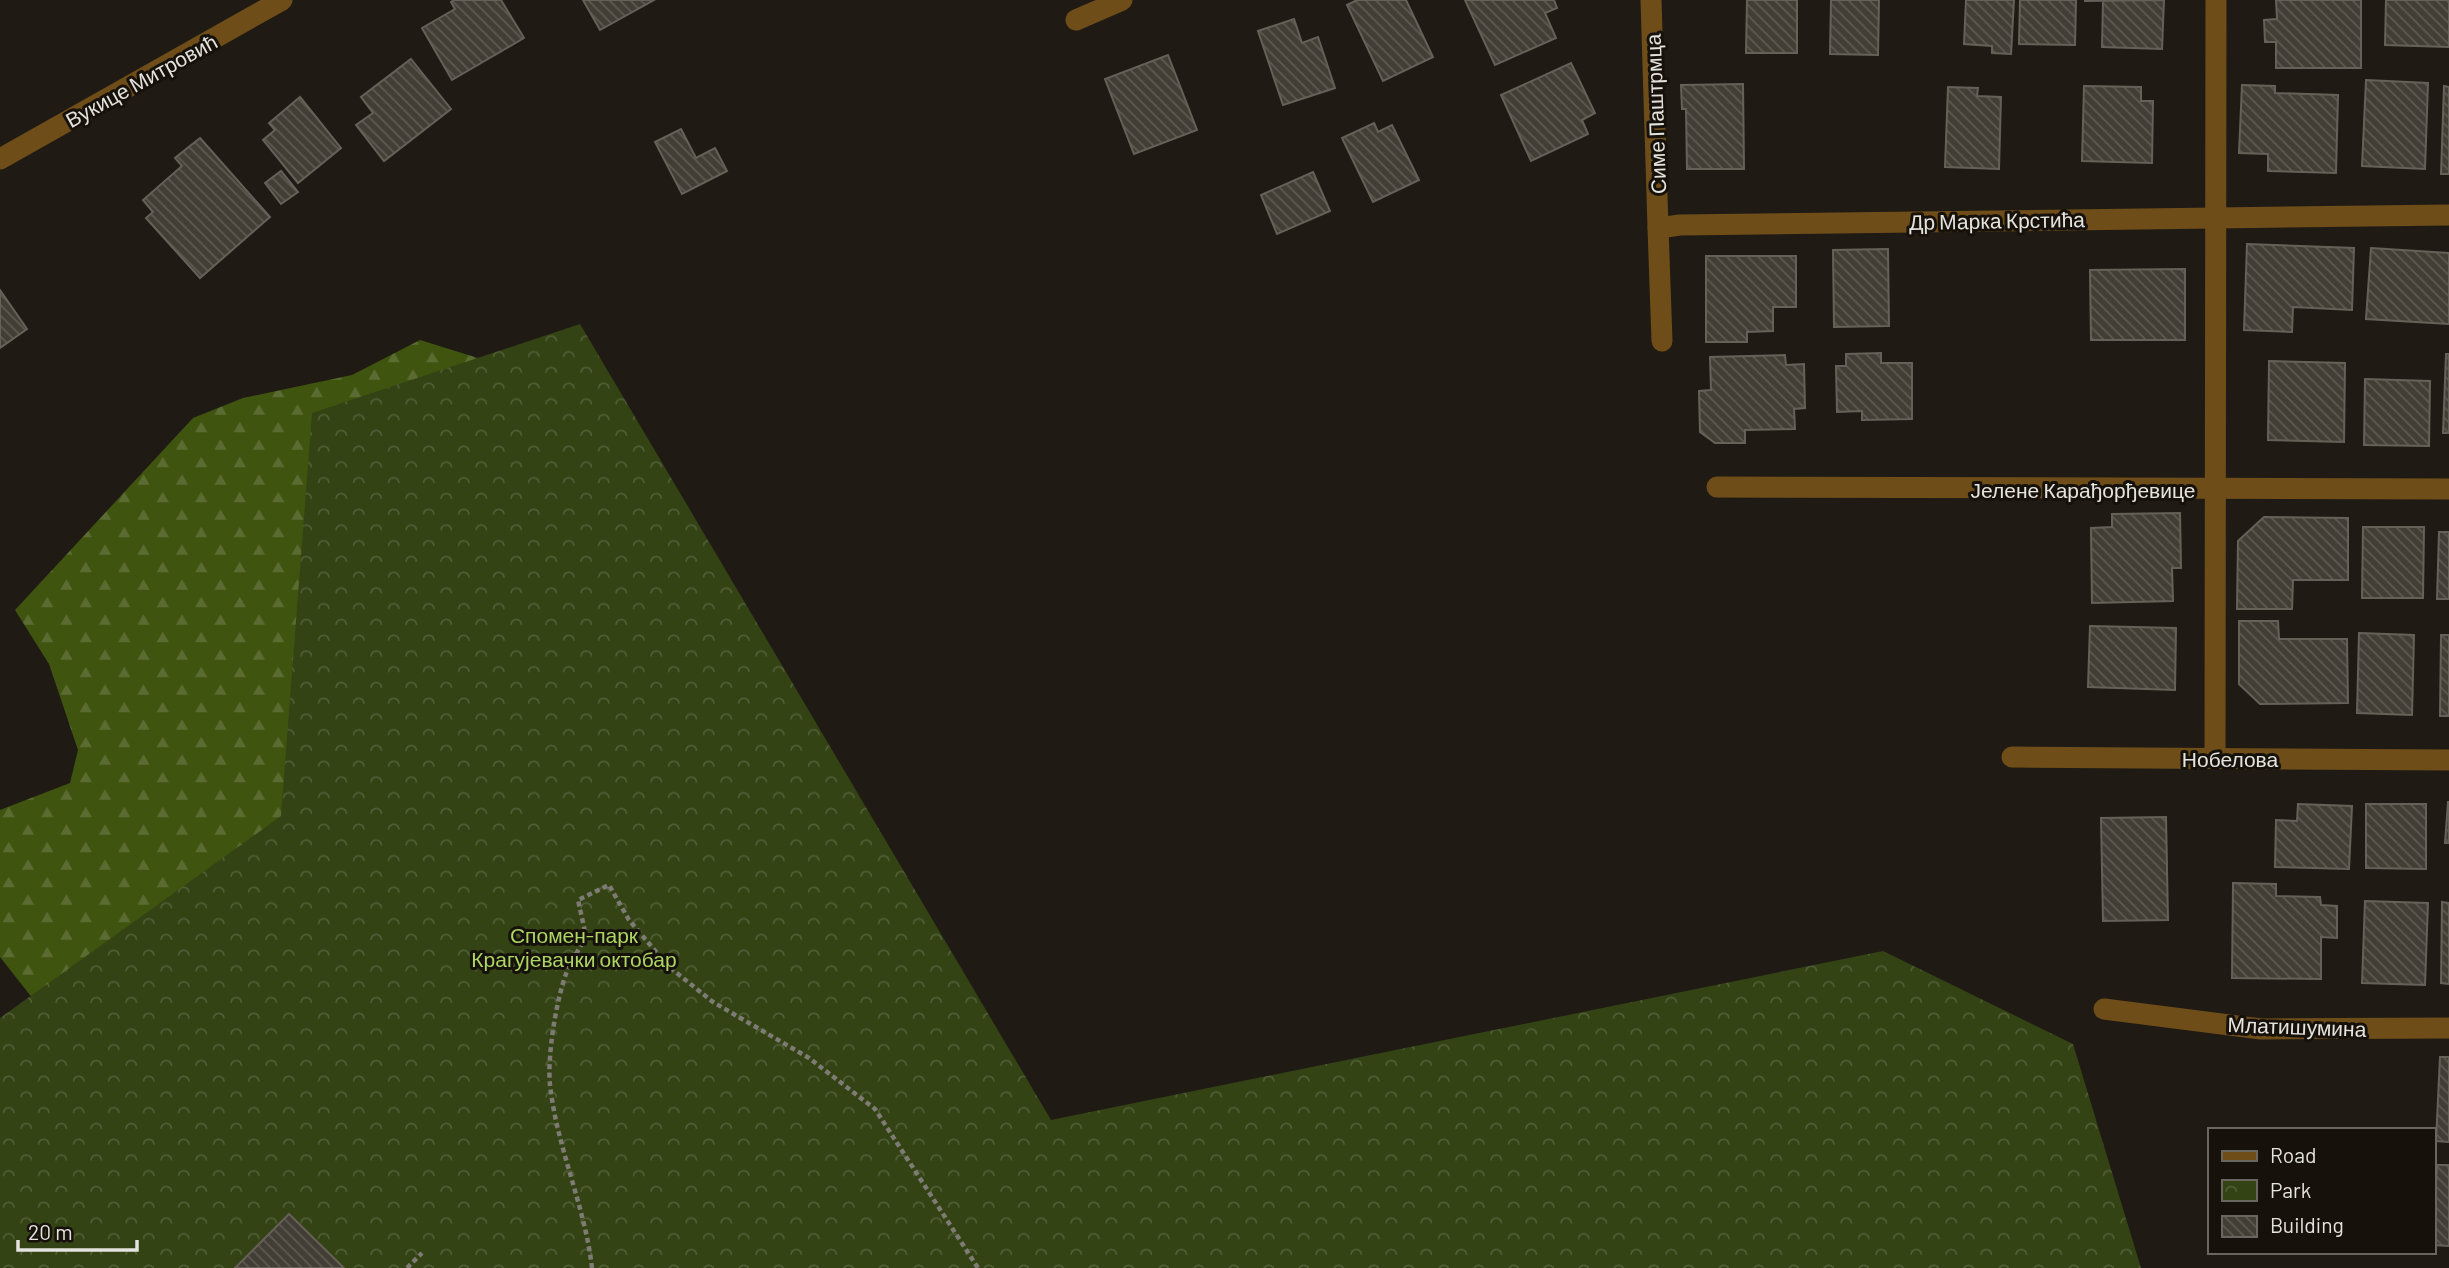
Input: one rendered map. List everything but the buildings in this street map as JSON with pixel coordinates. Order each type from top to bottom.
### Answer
[{"type":"street","name":"Вукице Митровић","points":[[0,159],[282,0]]},
{"type":"street","points":[[1076,20],[1122,0]]},
{"type":"street","name":"Симе Паштрмца","points":[[1651,0],[1658,228]]},
{"type":"street","points":[[2215,758],[2213,489],[2216,0]]},
{"type":"street","name":"Др Марка Крстића","points":[[1658,228],[1680,225],[2449,215]]},
{"type":"street","points":[[1658,228],[1662,341]]},
{"type":"street","name":"Јелене Карађорђевице","points":[[1717,487],[2449,489]]},
{"type":"street","name":"Нобелова","points":[[2012,757],[2449,760]]},
{"type":"street","name":"Млатишумина","points":[[2104,1009],[2260,1029],[2449,1028]]},
{"type":"path","points":[[592,1268],[587,1227],[561,1138],[550,1083],[556,1020],[566,974],[586,936],[578,900],[608,885],[629,920],[668,966],[713,1002],[809,1058],[876,1109],[978,1268]]},
{"type":"path","points":[[407,1268],[422,1253]]},
{"type":"green space","name":"Спомен-парк Крагујевачки октобар","points":[[580,324],[1051,1120],[1883,951],[2073,1044],[2141,1268],[0,1268],[0,1018],[281,816],[312,413]]},
{"type":"green space","points":[[420,340],[520,371],[537,445],[0,1268],[86,1066],[0,957],[0,810],[70,783],[78,750],[49,664],[15,610],[193,418],[243,398],[352,375]]}]
